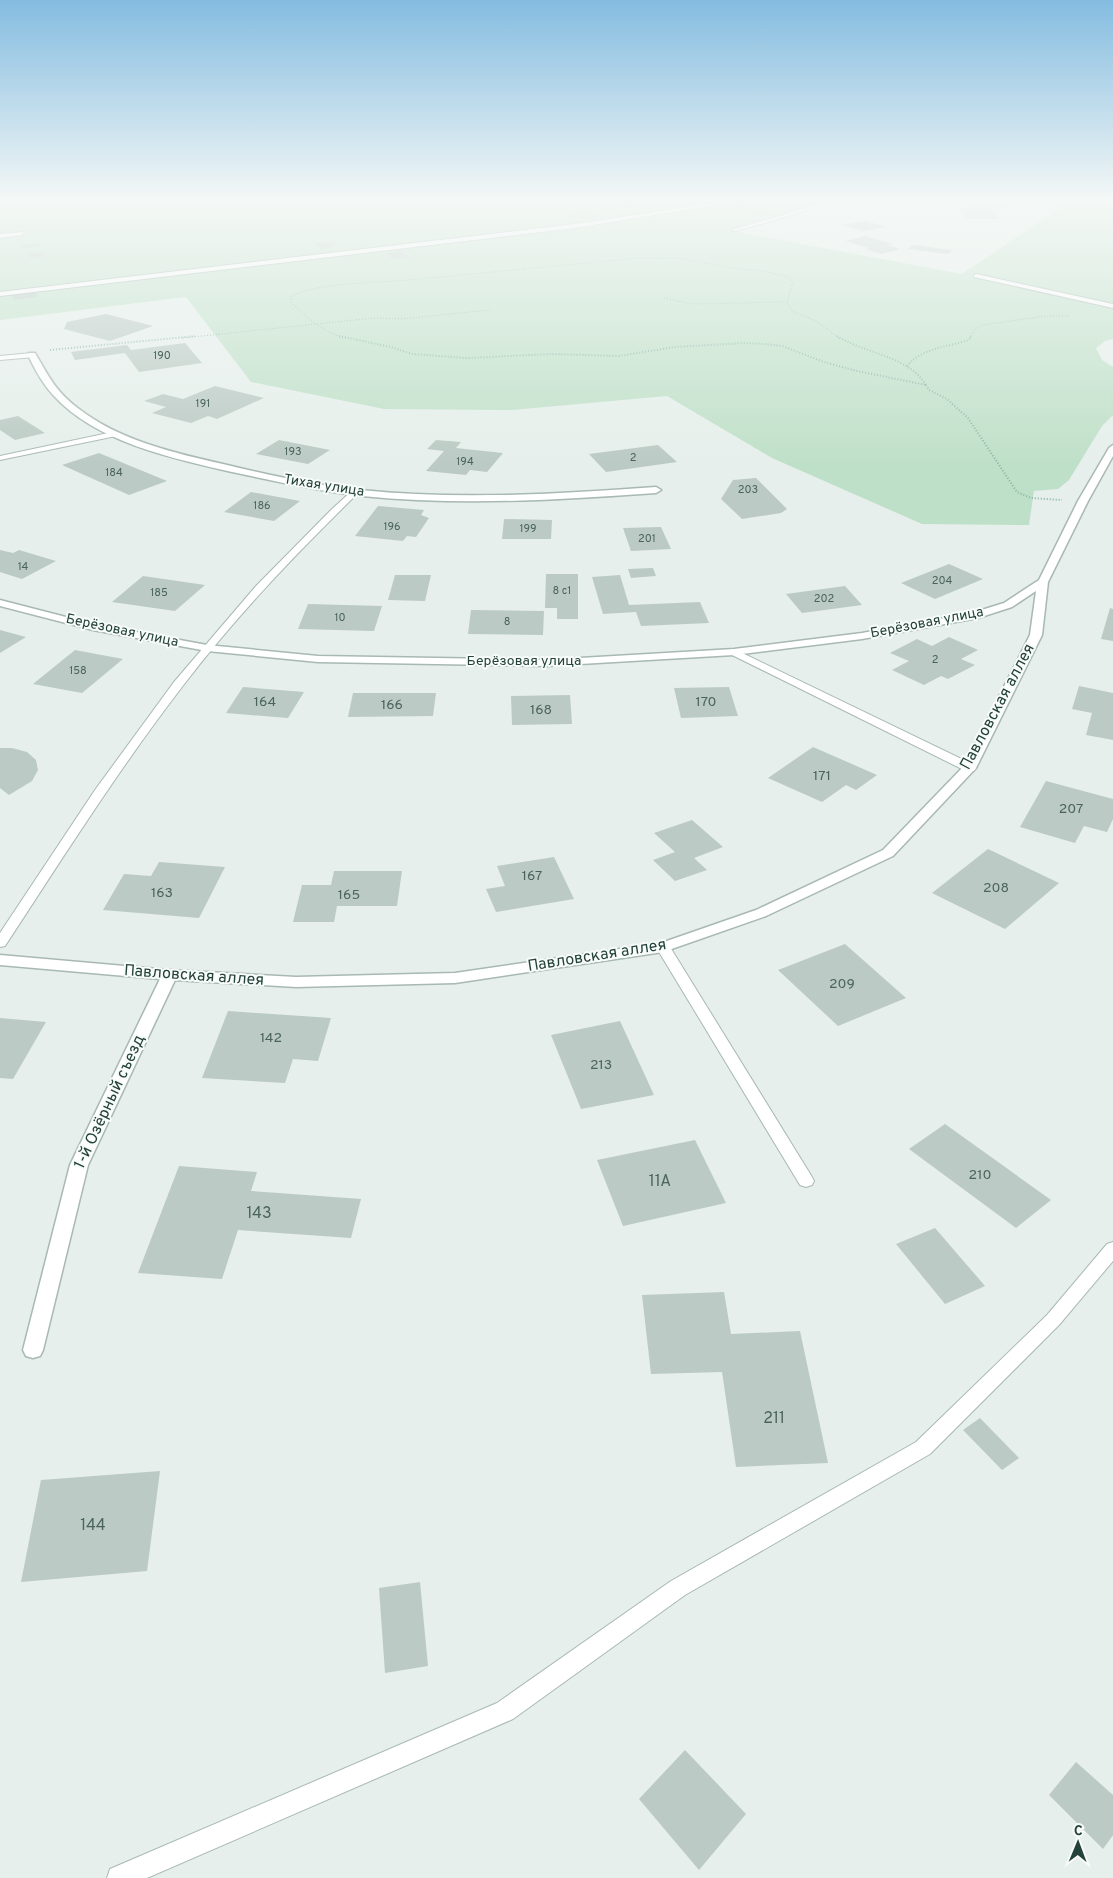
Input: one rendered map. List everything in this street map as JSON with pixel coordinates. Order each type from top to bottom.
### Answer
[{"type":"street","name":"Тихая улица","points":[[32,355],[43,376],[77,412],[113,434],[190,460],[264,476],[354,492],[467,497],[534,497],[656,490]]},
{"type":"street","points":[[1043,582],[1083,501],[1113,448]]},
{"type":"street","name":"Берёзовая улица","points":[[0,603],[93,627],[207,648],[318,659],[546,663],[734,652],[862,636],[974,616],[1008,605],[1043,582]]},
{"type":"street","name":"Павловская аллея","points":[[0,960],[170,975],[296,982],[455,978],[663,947],[761,913],[888,853],[970,768],[1036,635],[1043,582]]},
{"type":"street","name":"1-й Озёрный съезд","points":[[33,1350],[79,1164],[170,975]]},
{"type":"lane","points":[[0,294],[46,289]]},
{"type":"lane","points":[[1034,289],[1113,306]]},
{"type":"lane","points":[[0,358],[32,355]]},
{"type":"lane","points":[[0,458],[113,434]]},
{"type":"lane","points":[[0,943],[135,742],[207,648],[296,549],[354,492]]},
{"type":"lane","points":[[734,652],[970,768]]},
{"type":"lane","points":[[663,947],[806,1181]]},
{"type":"lane","points":[[119,1878],[504,1711],[678,1588],[923,1448],[1053,1320],[1113,1248]]},
{"type":"path","points":[[313,289],[291,296],[291,302],[328,333],[348,339],[391,346],[412,354],[467,358],[551,354],[619,356],[675,347],[744,343],[765,344],[782,346],[824,362],[857,371],[926,385]]},
{"type":"path","points":[[790,289],[787,302],[792,311],[816,321],[842,339],[907,366],[919,374],[929,390],[946,399],[968,418],[1016,492],[1031,498],[1083,501]]},
{"type":"path","points":[[664,298],[692,304],[787,302]]},
{"type":"path","points":[[32,355],[53,350],[318,325],[347,320],[374,318],[402,319],[489,310]]},
{"type":"path","points":[[907,366],[912,359],[930,351],[969,340],[975,329],[983,325],[1046,316],[1070,316]]},
{"type":"green space","points":[[0,289],[1113,289],[1113,339],[1105,341],[1096,348],[1102,360],[1113,367],[1113,415],[1102,426],[1069,480],[1058,489],[1034,491],[1029,525],[922,524],[772,458],[667,396],[512,410],[384,409],[251,382],[186,297],[0,320]]},
{"type":"building","points":[[35,292],[39,297],[14,300],[11,295]]},
{"type":"building","points":[[106,314],[153,326],[110,341],[64,329],[67,322]]},
{"type":"building","points":[[185,343],[202,363],[139,372],[125,353],[75,360],[71,352],[127,345],[131,350]]},
{"type":"building","points":[[215,386],[264,398],[217,419],[208,416],[191,423],[152,413],[166,407],[144,401],[163,394],[183,399]]},
{"type":"building","points":[[18,416],[45,433],[15,440],[0,430],[0,420]]},
{"type":"building","points":[[279,440],[330,450],[308,464],[256,454]]},
{"type":"building","points":[[436,440],[461,442],[456,448],[503,453],[487,472],[470,470],[466,475],[426,471],[444,451],[427,449]]},
{"type":"building","points":[[658,445],[677,462],[606,472],[589,454]]},
{"type":"building","points":[[99,453],[167,481],[129,495],[62,465]]},
{"type":"building","points":[[756,478],[787,509],[781,513],[742,519],[721,499],[733,480]]},
{"type":"building","points":[[251,492],[300,501],[274,521],[224,512]]},
{"type":"building","points":[[378,506],[424,510],[421,515],[429,518],[416,537],[407,536],[403,541],[355,536]]},
{"type":"building","points":[[504,519],[552,520],[551,539],[502,539]]},
{"type":"building","points":[[661,527],[671,549],[631,551],[623,528]]},
{"type":"building","points":[[0,550],[13,553],[19,550],[56,561],[22,579],[0,572]]},
{"type":"building","points":[[949,564],[983,579],[935,599],[901,583]]},
{"type":"building","points":[[653,568],[656,576],[631,578],[628,569]]},
{"type":"building","points":[[546,574],[578,574],[578,619],[557,619],[557,608],[545,608]]},
{"type":"building","points":[[395,575],[431,575],[425,601],[388,600]]},
{"type":"building","points":[[620,575],[629,605],[700,602],[709,623],[641,626],[636,612],[603,614],[592,577]]},
{"type":"building","points":[[143,576],[205,585],[175,611],[112,602]]},
{"type":"building","points":[[845,586],[862,605],[802,613],[786,594]]},
{"type":"building","points":[[308,604],[382,606],[374,631],[298,629]]},
{"type":"building","points":[[1110,608],[1113,609],[1113,641],[1101,639]]},
{"type":"building","points":[[471,610],[544,611],[543,635],[468,634]]},
{"type":"building","points":[[0,630],[26,637],[0,653]]},
{"type":"building","points":[[949,637],[978,650],[961,659],[975,665],[948,679],[941,676],[924,685],[892,670],[909,661],[890,653],[917,639],[932,646]]},
{"type":"building","points":[[75,650],[123,659],[82,693],[33,684]]},
{"type":"building","points":[[1079,686],[1113,693],[1113,740],[1086,735],[1092,713],[1072,709]]},
{"type":"building","points":[[243,687],[304,692],[288,718],[226,713]]},
{"type":"building","points":[[729,687],[738,716],[681,718],[674,688]]},
{"type":"building","points":[[353,693],[436,693],[433,716],[348,717]]},
{"type":"building","points":[[570,695],[572,724],[512,725],[511,696]]},
{"type":"building","points":[[813,747],[877,775],[856,790],[846,785],[822,802],[768,778]]},
{"type":"building","points":[[0,748],[12,748],[27,752],[36,760],[38,770],[32,781],[9,795],[0,788]]},
{"type":"building","points":[[1046,781],[1113,799],[1113,819],[1107,832],[1084,826],[1075,843],[1020,827]]},
{"type":"building","points":[[692,820],[723,847],[694,858],[707,870],[675,881],[653,860],[675,852],[654,833]]},
{"type":"building","points":[[988,849],[1059,883],[1005,929],[932,893]]},
{"type":"building","points":[[554,857],[574,899],[496,912],[486,889],[505,886],[497,866]]},
{"type":"building","points":[[159,862],[225,867],[199,918],[103,910],[124,874],[151,876]]},
{"type":"building","points":[[334,871],[402,871],[397,906],[337,906],[334,922],[293,922],[302,885],[331,885]]},
{"type":"building","points":[[845,944],[906,998],[838,1026],[778,970]]},
{"type":"building","points":[[228,1011],[331,1018],[318,1061],[293,1059],[285,1083],[202,1078]]},
{"type":"building","points":[[0,1018],[46,1022],[13,1079],[0,1078]]},
{"type":"building","points":[[620,1021],[654,1095],[581,1109],[551,1035]]},
{"type":"building","points":[[945,1124],[1051,1200],[1016,1228],[909,1149]]},
{"type":"building","points":[[695,1140],[726,1203],[623,1226],[597,1160]]},
{"type":"building","points":[[179,1166],[257,1172],[251,1191],[361,1199],[351,1238],[238,1230],[222,1279],[138,1273]]},
{"type":"building","points":[[935,1228],[985,1286],[945,1304],[896,1244]]},
{"type":"building","points":[[724,1292],[731,1334],[800,1331],[828,1463],[736,1467],[722,1372],[651,1374],[642,1295]]},
{"type":"building","points":[[980,1418],[1019,1458],[1002,1470],[963,1430]]},
{"type":"building","points":[[160,1471],[147,1571],[21,1582],[41,1480]]},
{"type":"building","points":[[420,1582],[428,1666],[385,1673],[379,1588]]},
{"type":"building","points":[[685,1750],[746,1814],[699,1870],[639,1799]]},
{"type":"building","points":[[1076,1762],[1113,1795],[1113,1835],[1103,1849],[1049,1795]]}]
